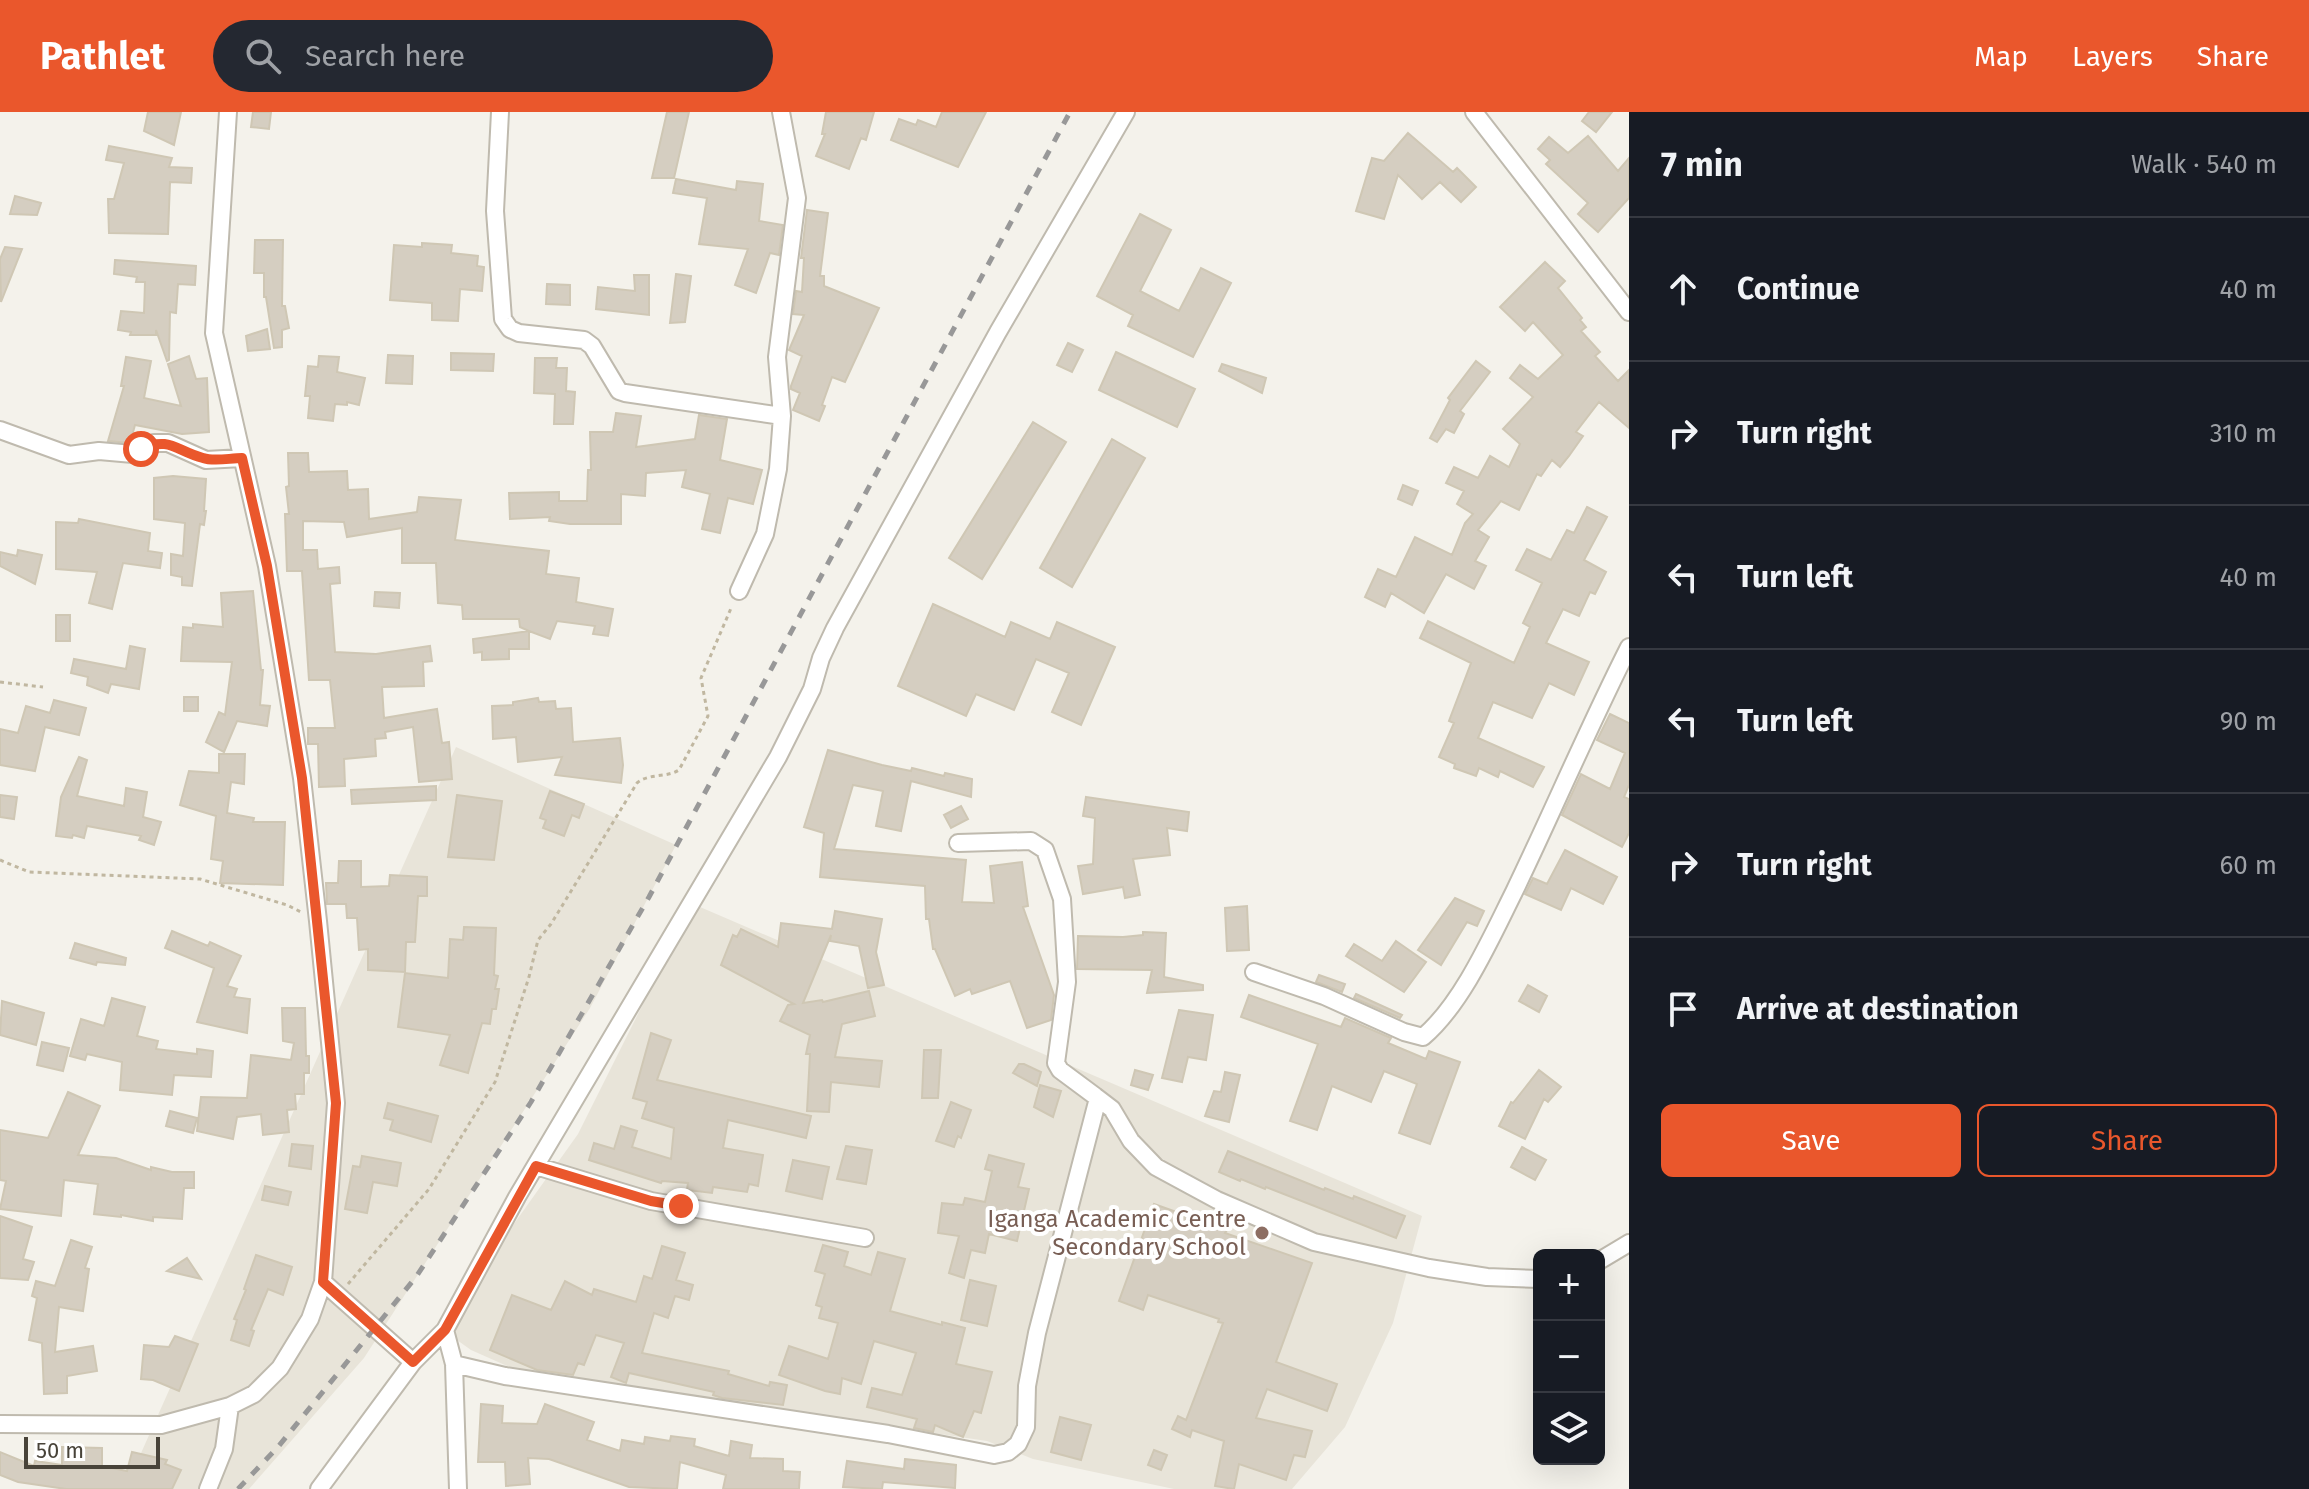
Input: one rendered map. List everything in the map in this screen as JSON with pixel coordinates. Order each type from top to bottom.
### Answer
[{"type":"street","points":[[0,1424],[161,1425],[230,1406],[254,1394],[280,1368],[310,1319],[323,1282],[336,1103],[302,778],[272,596],[214,333],[228,112]]},
{"type":"street","points":[[500,112],[495,211],[503,319],[510,329],[519,333],[584,340],[592,346],[619,391],[625,393],[782,416]]},
{"type":"street","points":[[739,591],[765,534],[778,469],[782,416],[777,357],[797,198],[781,112]]},
{"type":"street","points":[[319,1489],[413,1362],[445,1330],[536,1166],[778,757],[812,689],[821,658],[835,628],[998,332],[1107,150],[1126,112]]},
{"type":"street","points":[[1474,112],[1629,312]]},
{"type":"street","points":[[0,430],[69,455],[99,451],[133,454],[154,443],[168,443],[206,460],[242,458]]},
{"type":"street","points":[[1254,972],[1324,996],[1404,1032],[1423,1037],[1441,1022],[1490,942],[1629,647]]},
{"type":"street","points":[[958,843],[1031,841],[1045,850],[1062,899],[1067,982],[1056,1063],[1060,1070],[1112,1109],[1131,1141],[1156,1167],[1217,1200],[1314,1242],[1429,1268],[1487,1277],[1533,1279]]},
{"type":"street","points":[[454,1364],[505,1376],[888,1434],[994,1455],[1008,1452],[1018,1444],[1026,1427],[1027,1386],[1037,1333],[1097,1102],[1095,1096]]},
{"type":"street","points":[[536,1166],[651,1201],[865,1238]]},
{"type":"street","points":[[1605,1257],[1629,1243]]},
{"type":"street","points":[[323,1282],[413,1362]]},
{"type":"street","points":[[445,1330],[454,1364],[458,1489]]},
{"type":"street","points":[[208,1489],[224,1449],[230,1406]]},
{"type":"path","points":[[338,1296],[429,1189],[495,1082],[538,940],[551,924],[637,783],[642,778],[672,774],[679,770],[708,716],[701,678],[739,591]]},
{"type":"path","points":[[0,682],[43,687]]},
{"type":"path","points":[[0,860],[29,872],[200,879],[287,905],[318,921]]},
{"type":"shaded area","points":[[456,747],[676,845],[590,1008],[364,1358],[249,1489],[125,1489]]},
{"type":"shaded area","points":[[700,907],[1422,1216],[1393,1323],[1345,1427],[1292,1489],[1174,1489],[1033,1459],[987,1441],[865,1429],[587,1386],[514,1369],[471,1350],[450,1335],[499,1245],[578,1134],[646,998]]},
{"type":"building","points":[[148,112],[181,112],[174,145],[144,131]]},
{"type":"building","points":[[253,112],[271,112],[269,129],[251,127]]},
{"type":"building","points":[[667,112],[689,112],[674,178],[652,178]]},
{"type":"building","points":[[826,112],[874,112],[866,140],[861,138],[849,169],[816,156],[825,134],[822,134]]},
{"type":"building","points":[[942,112],[986,112],[958,167],[891,140],[899,119],[916,125],[918,120],[936,127]]},
{"type":"building","points":[[1589,112],[1612,112],[1596,132],[1582,121]]},
{"type":"building","points":[[1408,133],[1453,172],[1457,168],[1476,187],[1461,202],[1440,182],[1422,199],[1398,175],[1384,219],[1356,211],[1372,158],[1384,161]]},
{"type":"building","points":[[1588,136],[1618,171],[1629,158],[1629,198],[1598,232],[1578,214],[1588,203],[1546,164],[1550,160],[1538,149],[1549,137],[1568,153]]},
{"type":"building","points":[[109,146],[172,158],[169,167],[192,168],[191,183],[170,182],[168,234],[109,233],[108,199],[114,199],[124,163],[106,160]]},
{"type":"building","points":[[676,179],[736,190],[737,181],[763,184],[759,221],[783,225],[779,255],[770,253],[756,293],[735,285],[748,249],[699,244],[707,198],[673,193]]},
{"type":"building","points":[[15,196],[41,203],[37,215],[10,214]]},
{"type":"building","points":[[807,210],[828,213],[820,276],[824,276],[824,286],[879,308],[845,382],[832,377],[819,421],[793,410],[800,393],[791,389],[802,356],[789,350],[804,315],[793,314],[796,291],[802,292],[804,258],[801,258]]},
{"type":"building","points":[[1140,214],[1171,230],[1140,291],[1179,311],[1201,268],[1231,283],[1193,357],[1128,326],[1133,315],[1097,296]]},
{"type":"building","points":[[255,240],[283,240],[282,306],[285,306],[289,328],[282,330],[282,347],[274,348],[264,297],[264,273],[254,273]]},
{"type":"building","points":[[422,243],[452,245],[451,253],[478,256],[477,266],[484,267],[482,291],[460,289],[458,321],[432,320],[432,303],[390,300],[394,245],[422,247]]},
{"type":"building","points":[[5,247],[22,249],[1,302],[0,259]]},
{"type":"building","points":[[115,260],[196,266],[195,285],[178,284],[176,313],[170,312],[169,360],[156,330],[156,335],[130,335],[131,332],[118,330],[121,311],[144,313],[145,282],[136,282],[137,277],[114,274]]},
{"type":"building","points":[[1545,262],[1565,281],[1558,288],[1582,318],[1580,320],[1586,327],[1581,331],[1600,352],[1595,356],[1618,381],[1629,370],[1629,428],[1599,402],[1576,432],[1583,436],[1569,456],[1560,467],[1552,460],[1541,476],[1537,474],[1519,510],[1501,501],[1478,530],[1489,537],[1475,561],[1486,566],[1474,589],[1446,574],[1424,613],[1391,593],[1385,607],[1365,597],[1378,569],[1396,577],[1415,537],[1452,555],[1465,523],[1473,514],[1457,504],[1464,491],[1446,483],[1454,467],[1478,478],[1490,456],[1509,467],[1520,444],[1503,429],[1533,397],[1510,378],[1520,365],[1538,379],[1563,355],[1533,322],[1525,331],[1500,307]]},
{"type":"building","points":[[676,274],[691,276],[685,322],[670,323]]},
{"type":"building","points":[[634,275],[649,275],[649,315],[596,309],[598,287],[635,291]]},
{"type":"building","points":[[547,284],[570,285],[570,305],[546,304]]},
{"type":"building","points":[[267,329],[270,349],[248,351],[246,336]]},
{"type":"building","points":[[1068,343],[1083,350],[1072,372],[1057,365]]},
{"type":"building","points":[[1116,352],[1195,389],[1177,427],[1099,390]]},
{"type":"building","points":[[451,353],[494,354],[493,371],[451,370]]},
{"type":"building","points":[[388,355],[413,356],[412,384],[386,383]]},
{"type":"building","points":[[189,356],[196,379],[207,378],[209,432],[182,434],[135,425],[130,443],[108,441],[124,386],[121,386],[126,357],[151,361],[144,398],[181,406],[168,364]]},
{"type":"building","points":[[319,356],[339,357],[337,372],[365,378],[359,405],[347,402],[347,405],[335,404],[333,421],[308,418],[310,396],[305,396],[308,366],[318,367]]},
{"type":"building","points":[[535,358],[557,358],[556,368],[567,368],[566,391],[575,392],[573,424],[554,424],[555,394],[534,393]]},
{"type":"building","points":[[1476,361],[1490,372],[1460,411],[1464,414],[1454,433],[1446,429],[1437,442],[1430,438],[1450,400],[1448,398]]},
{"type":"building","points":[[1222,364],[1266,378],[1262,393],[1219,371]]},
{"type":"building","points":[[616,413],[641,416],[636,447],[695,439],[699,415],[727,419],[720,460],[762,470],[753,504],[728,498],[720,533],[702,529],[710,494],[682,487],[686,470],[646,473],[645,496],[621,494],[621,524],[570,524],[549,521],[550,517],[510,519],[509,493],[559,492],[559,501],[587,501],[588,470],[591,470],[590,432],[613,432]]},
{"type":"building","points":[[1033,422],[1066,442],[982,579],[949,558]]},
{"type":"building","points":[[1112,439],[1145,458],[1072,587],[1040,568]]},
{"type":"building","points":[[288,453],[308,453],[309,472],[347,471],[348,490],[368,489],[369,519],[417,512],[419,497],[461,500],[455,540],[549,551],[546,574],[579,578],[576,602],[613,609],[608,636],[593,634],[595,626],[557,621],[550,639],[520,627],[519,619],[463,619],[462,605],[438,603],[436,563],[402,563],[402,528],[347,537],[344,522],[303,521],[303,550],[317,550],[318,569],[339,567],[340,583],[330,584],[335,652],[376,654],[430,646],[432,661],[423,662],[424,686],[382,687],[384,718],[437,709],[442,743],[449,742],[452,779],[419,782],[413,727],[385,732],[386,738],[375,739],[376,756],[344,759],[345,786],[319,787],[318,744],[308,744],[308,728],[335,728],[330,680],[309,680],[302,571],[287,571],[285,514],[289,514],[286,487],[289,486]]},
{"type":"building","points":[[154,478],[206,479],[206,511],[204,525],[200,524],[192,586],[182,585],[182,577],[171,575],[171,554],[183,556],[185,523],[154,519]]},
{"type":"building","points":[[1403,485],[1418,491],[1412,505],[1398,499]]},
{"type":"building","points":[[1587,507],[1607,517],[1584,560],[1606,572],[1595,594],[1590,592],[1579,616],[1563,609],[1546,643],[1589,662],[1574,695],[1549,683],[1532,718],[1493,702],[1478,738],[1544,767],[1533,787],[1500,771],[1498,777],[1479,768],[1476,776],[1454,768],[1455,764],[1439,757],[1454,723],[1449,721],[1471,663],[1420,638],[1428,621],[1514,663],[1530,627],[1523,623],[1542,583],[1516,570],[1527,549],[1551,560],[1567,530],[1574,533]]},
{"type":"building","points":[[79,519],[150,533],[148,551],[162,553],[160,568],[123,563],[112,609],[89,603],[97,572],[56,569],[56,522],[78,523]]},
{"type":"building","points":[[18,550],[42,555],[35,584],[0,566],[0,552],[17,556]]},
{"type":"building","points":[[253,591],[263,670],[260,705],[270,706],[267,726],[237,721],[224,752],[206,742],[219,712],[225,715],[232,662],[181,661],[183,627],[193,628],[193,624],[223,627],[221,593]]},
{"type":"building","points":[[375,592],[400,593],[399,608],[374,606]]},
{"type":"building","points":[[933,604],[1005,637],[1011,622],[1050,639],[1057,622],[1115,647],[1081,725],[1052,712],[1069,673],[1036,659],[1014,710],[976,694],[966,716],[898,686]]},
{"type":"building","points":[[56,615],[70,615],[70,641],[56,641]]},
{"type":"building","points":[[529,631],[529,649],[509,649],[509,659],[482,660],[482,652],[474,653],[473,639]]},
{"type":"building","points":[[130,646],[145,649],[139,689],[111,684],[108,693],[87,685],[88,677],[71,673],[74,659],[126,669]]},
{"type":"building","points":[[184,697],[198,697],[198,711],[184,711]]},
{"type":"building","points":[[538,698],[539,702],[555,701],[556,709],[571,708],[573,742],[620,738],[621,783],[555,775],[562,757],[518,762],[516,737],[493,739],[492,706],[513,705],[513,702]]},
{"type":"building","points":[[54,700],[86,708],[79,735],[45,727],[35,771],[0,765],[0,729],[18,733],[26,706],[50,713]]},
{"type":"building","points":[[1610,714],[1629,723],[1629,785],[1624,797],[1629,799],[1629,833],[1622,847],[1562,815],[1581,774],[1610,789],[1625,753],[1597,740]]},
{"type":"building","points":[[828,750],[911,771],[912,768],[972,779],[971,797],[911,781],[901,831],[876,826],[883,791],[853,785],[834,849],[966,860],[962,902],[994,903],[990,866],[1022,862],[1028,906],[1023,907],[1054,995],[1051,1020],[1027,1028],[1010,981],[972,994],[970,989],[955,996],[933,949],[929,919],[926,919],[925,886],[820,877],[824,833],[804,827]]},
{"type":"building","points":[[219,754],[245,754],[244,784],[231,782],[227,813],[254,818],[253,822],[285,822],[283,885],[220,883],[223,861],[211,859],[216,816],[180,805],[189,771],[219,773]]},
{"type":"building","points":[[79,757],[87,760],[77,796],[124,806],[126,788],[147,792],[143,817],[161,822],[154,845],[139,840],[141,836],[87,826],[84,838],[56,836],[61,797]]},
{"type":"building","points":[[436,786],[436,800],[352,804],[351,790]]},
{"type":"building","points":[[550,791],[584,804],[579,818],[572,815],[564,836],[543,828],[546,820],[540,818]]},
{"type":"building","points":[[0,795],[17,797],[14,819],[0,817]]},
{"type":"building","points":[[457,795],[502,801],[494,860],[448,857]]},
{"type":"building","points":[[1086,797],[1189,812],[1187,831],[1167,828],[1170,855],[1133,859],[1140,895],[1125,898],[1123,887],[1083,894],[1078,866],[1093,864],[1095,818],[1083,816]]},
{"type":"building","points":[[961,806],[968,819],[951,828],[944,815]]},
{"type":"building","points":[[1565,850],[1617,877],[1603,904],[1571,888],[1561,910],[1525,894],[1533,878],[1547,884]]},
{"type":"building","points":[[339,861],[361,861],[361,887],[389,886],[390,875],[427,877],[427,896],[418,896],[415,942],[406,942],[405,972],[368,970],[368,949],[359,950],[357,918],[347,918],[346,904],[327,904],[326,883],[338,883]]},
{"type":"building","points":[[1455,898],[1484,911],[1477,926],[1467,922],[1441,965],[1418,950]]},
{"type":"building","points":[[1247,906],[1249,950],[1227,951],[1225,908]]},
{"type":"building","points":[[835,911],[882,919],[876,952],[884,985],[868,988],[859,946],[830,941],[831,935],[803,1003],[823,1002],[869,991],[875,1016],[842,1024],[835,1057],[882,1061],[879,1087],[831,1082],[829,1112],[807,1111],[810,1054],[806,1054],[810,1035],[780,1021],[788,1005],[794,1004],[721,965],[733,935],[737,937],[741,929],[778,947],[781,923],[832,929]]},
{"type":"building","points":[[464,927],[496,928],[494,975],[498,976],[495,989],[499,989],[490,1024],[482,1023],[468,1073],[440,1065],[450,1035],[398,1027],[405,973],[448,978],[450,939],[463,940]]},
{"type":"building","points":[[172,931],[208,946],[210,942],[241,956],[227,986],[237,989],[234,997],[250,999],[247,1033],[197,1022],[214,968],[165,948]]},
{"type":"building","points":[[1143,932],[1166,933],[1164,977],[1203,985],[1203,990],[1147,993],[1152,970],[1077,969],[1078,936],[1123,937],[1143,935]]},
{"type":"building","points":[[1396,941],[1426,962],[1404,992],[1346,956],[1354,944],[1382,961]]},
{"type":"building","points":[[75,943],[126,958],[125,965],[97,962],[96,965],[70,958]]},
{"type":"building","points":[[1319,975],[1345,984],[1342,992],[1316,982]]},
{"type":"building","points":[[1528,985],[1547,996],[1539,1012],[1519,1001]]},
{"type":"building","points":[[1356,994],[1402,1015],[1400,1018],[1354,998]]},
{"type":"building","points":[[1249,995],[1341,1027],[1345,1018],[1391,1038],[1388,1043],[1426,1059],[1429,1051],[1460,1062],[1430,1144],[1399,1133],[1417,1084],[1384,1071],[1371,1102],[1332,1086],[1317,1130],[1290,1121],[1318,1044],[1241,1017]]},
{"type":"building","points":[[112,998],[145,1007],[137,1036],[158,1041],[156,1049],[197,1054],[197,1049],[213,1051],[211,1077],[174,1075],[172,1095],[120,1090],[122,1062],[87,1054],[85,1060],[70,1056],[81,1019],[104,1026]]},
{"type":"building","points":[[2,1001],[44,1013],[36,1045],[0,1035]]},
{"type":"building","points":[[282,1008],[305,1008],[306,1056],[309,1056],[309,1073],[304,1073],[304,1094],[295,1094],[296,1109],[287,1110],[289,1132],[263,1135],[261,1114],[237,1117],[233,1139],[197,1131],[201,1097],[247,1098],[251,1055],[291,1060],[294,1043],[283,1041]]},
{"type":"building","points":[[1179,1010],[1213,1015],[1206,1060],[1188,1057],[1182,1082],[1162,1078]]},
{"type":"building","points":[[651,1033],[671,1040],[657,1080],[811,1116],[806,1138],[728,1120],[723,1148],[763,1155],[758,1186],[749,1184],[747,1192],[713,1187],[712,1193],[687,1190],[688,1183],[661,1183],[589,1160],[594,1143],[614,1149],[621,1126],[637,1131],[632,1147],[671,1159],[674,1128],[642,1118],[647,1102],[633,1098]]},
{"type":"building","points":[[42,1042],[69,1048],[63,1071],[37,1065]]},
{"type":"building","points":[[924,1050],[941,1050],[938,1098],[922,1098]]},
{"type":"building","points":[[1019,1064],[1041,1072],[1037,1086],[1013,1073]]},
{"type":"building","points":[[1135,1070],[1153,1075],[1148,1090],[1131,1085]]},
{"type":"building","points":[[1539,1070],[1561,1087],[1548,1102],[1544,1099],[1525,1139],[1499,1126],[1511,1102]]},
{"type":"building","points":[[1225,1072],[1240,1075],[1229,1122],[1205,1116],[1214,1091],[1221,1092]]},
{"type":"building","points":[[1040,1085],[1061,1091],[1053,1117],[1034,1107]]},
{"type":"building","points":[[68,1092],[100,1106],[78,1155],[116,1158],[151,1170],[151,1167],[172,1172],[194,1172],[194,1188],[184,1188],[182,1219],[153,1217],[153,1221],[94,1214],[98,1184],[64,1180],[61,1216],[0,1209],[6,1181],[0,1180],[0,1130],[48,1138]]},
{"type":"building","points":[[951,1102],[971,1110],[961,1138],[958,1136],[954,1147],[936,1141]]},
{"type":"building","points":[[388,1103],[438,1116],[431,1142],[390,1130],[393,1120],[384,1118]]},
{"type":"building","points":[[170,1111],[197,1118],[193,1133],[166,1126]]},
{"type":"building","points":[[292,1144],[313,1146],[311,1169],[289,1166]]},
{"type":"building","points":[[846,1146],[872,1150],[866,1184],[837,1179]]},
{"type":"building","points":[[1522,1147],[1546,1160],[1535,1180],[1511,1167]]},
{"type":"building","points":[[1228,1151],[1324,1190],[1353,1199],[1354,1196],[1405,1216],[1396,1238],[1219,1172]]},
{"type":"building","points":[[989,1155],[1024,1164],[1018,1187],[1029,1189],[1017,1241],[989,1234],[985,1253],[971,1250],[964,1278],[949,1273],[959,1236],[938,1233],[942,1203],[963,1205],[965,1198],[985,1202],[992,1171],[985,1169]]},
{"type":"building","points":[[362,1156],[401,1163],[397,1186],[373,1182],[367,1213],[345,1209],[353,1166],[360,1167]]},
{"type":"building","points":[[793,1160],[829,1167],[822,1199],[786,1191]]},
{"type":"building","points":[[265,1186],[291,1192],[288,1205],[262,1200]]},
{"type":"building","points":[[1154,1204],[1312,1263],[1276,1362],[1337,1384],[1327,1411],[1267,1389],[1256,1418],[1312,1431],[1305,1457],[1294,1455],[1286,1480],[1239,1464],[1234,1489],[1215,1486],[1224,1441],[1192,1430],[1190,1437],[1172,1429],[1178,1416],[1186,1420],[1223,1323],[1148,1295],[1143,1310],[1119,1301]]},
{"type":"building","points":[[0,1216],[32,1227],[23,1259],[34,1262],[28,1280],[0,1278]]},
{"type":"building","points":[[71,1240],[92,1247],[85,1268],[89,1269],[83,1311],[59,1307],[55,1352],[93,1346],[97,1371],[67,1376],[67,1393],[44,1394],[42,1343],[29,1340],[37,1298],[32,1296],[36,1281],[55,1286]]},
{"type":"building","points":[[823,1245],[848,1252],[844,1266],[871,1275],[878,1252],[905,1259],[890,1311],[965,1328],[956,1364],[992,1372],[981,1413],[974,1411],[963,1437],[935,1425],[933,1432],[914,1428],[917,1419],[867,1407],[872,1388],[902,1395],[916,1353],[874,1341],[861,1384],[842,1378],[840,1394],[779,1375],[789,1346],[828,1359],[838,1323],[819,1318],[822,1307],[816,1305],[825,1274],[815,1271]]},
{"type":"building","points":[[662,1246],[685,1253],[676,1280],[693,1285],[689,1300],[675,1296],[668,1318],[654,1313],[642,1353],[729,1371],[728,1374],[769,1386],[770,1382],[787,1385],[783,1405],[722,1398],[713,1395],[714,1392],[629,1373],[626,1383],[611,1377],[624,1343],[596,1335],[584,1365],[578,1363],[573,1375],[537,1370],[490,1350],[512,1295],[551,1310],[565,1281],[592,1295],[594,1289],[636,1302],[644,1276],[652,1279]]},
{"type":"building","points":[[256,1255],[292,1267],[283,1295],[268,1289],[251,1330],[254,1331],[249,1346],[231,1340],[237,1320],[234,1319]]},
{"type":"building","points":[[187,1258],[201,1279],[167,1271]]},
{"type":"building","points":[[970,1280],[996,1286],[987,1326],[961,1320]]},
{"type":"building","points":[[175,1336],[198,1344],[179,1391],[153,1380],[141,1379],[144,1345],[169,1347]]},
{"type":"building","points":[[481,1404],[503,1406],[502,1423],[537,1424],[545,1404],[594,1422],[587,1440],[620,1451],[622,1440],[644,1444],[645,1437],[670,1441],[671,1436],[695,1439],[694,1446],[729,1456],[731,1441],[752,1445],[750,1458],[783,1459],[783,1471],[800,1472],[799,1489],[723,1489],[726,1475],[680,1462],[677,1489],[629,1487],[549,1459],[528,1458],[530,1484],[506,1486],[505,1462],[478,1462]]},
{"type":"building","points":[[1060,1417],[1091,1425],[1081,1460],[1051,1452]]},
{"type":"building","points":[[62,1447],[102,1448],[102,1466],[127,1471],[132,1452],[167,1460],[165,1464],[181,1470],[172,1489],[66,1489],[18,1482],[0,1475],[0,1452],[34,1466],[35,1461],[62,1465]]},
{"type":"building","points":[[1154,1450],[1167,1455],[1161,1470],[1148,1465]]},
{"type":"building","points":[[905,1459],[956,1465],[955,1488],[883,1482],[882,1489],[843,1487],[847,1461],[904,1469]]},
{"type":"railway","points":[[238,1489],[278,1447],[416,1277],[531,1102],[649,897],[1070,112]]},
{"type":"place","name":"Iganga Academic Centre Secondary School","points":[[1262,1233]]},
{"type":"route","points":[[141,449],[154,443],[168,443],[206,460],[242,458],[267,566],[302,778],[336,1103],[323,1282],[413,1362],[445,1330],[536,1166],[651,1201],[681,1206]]}]
